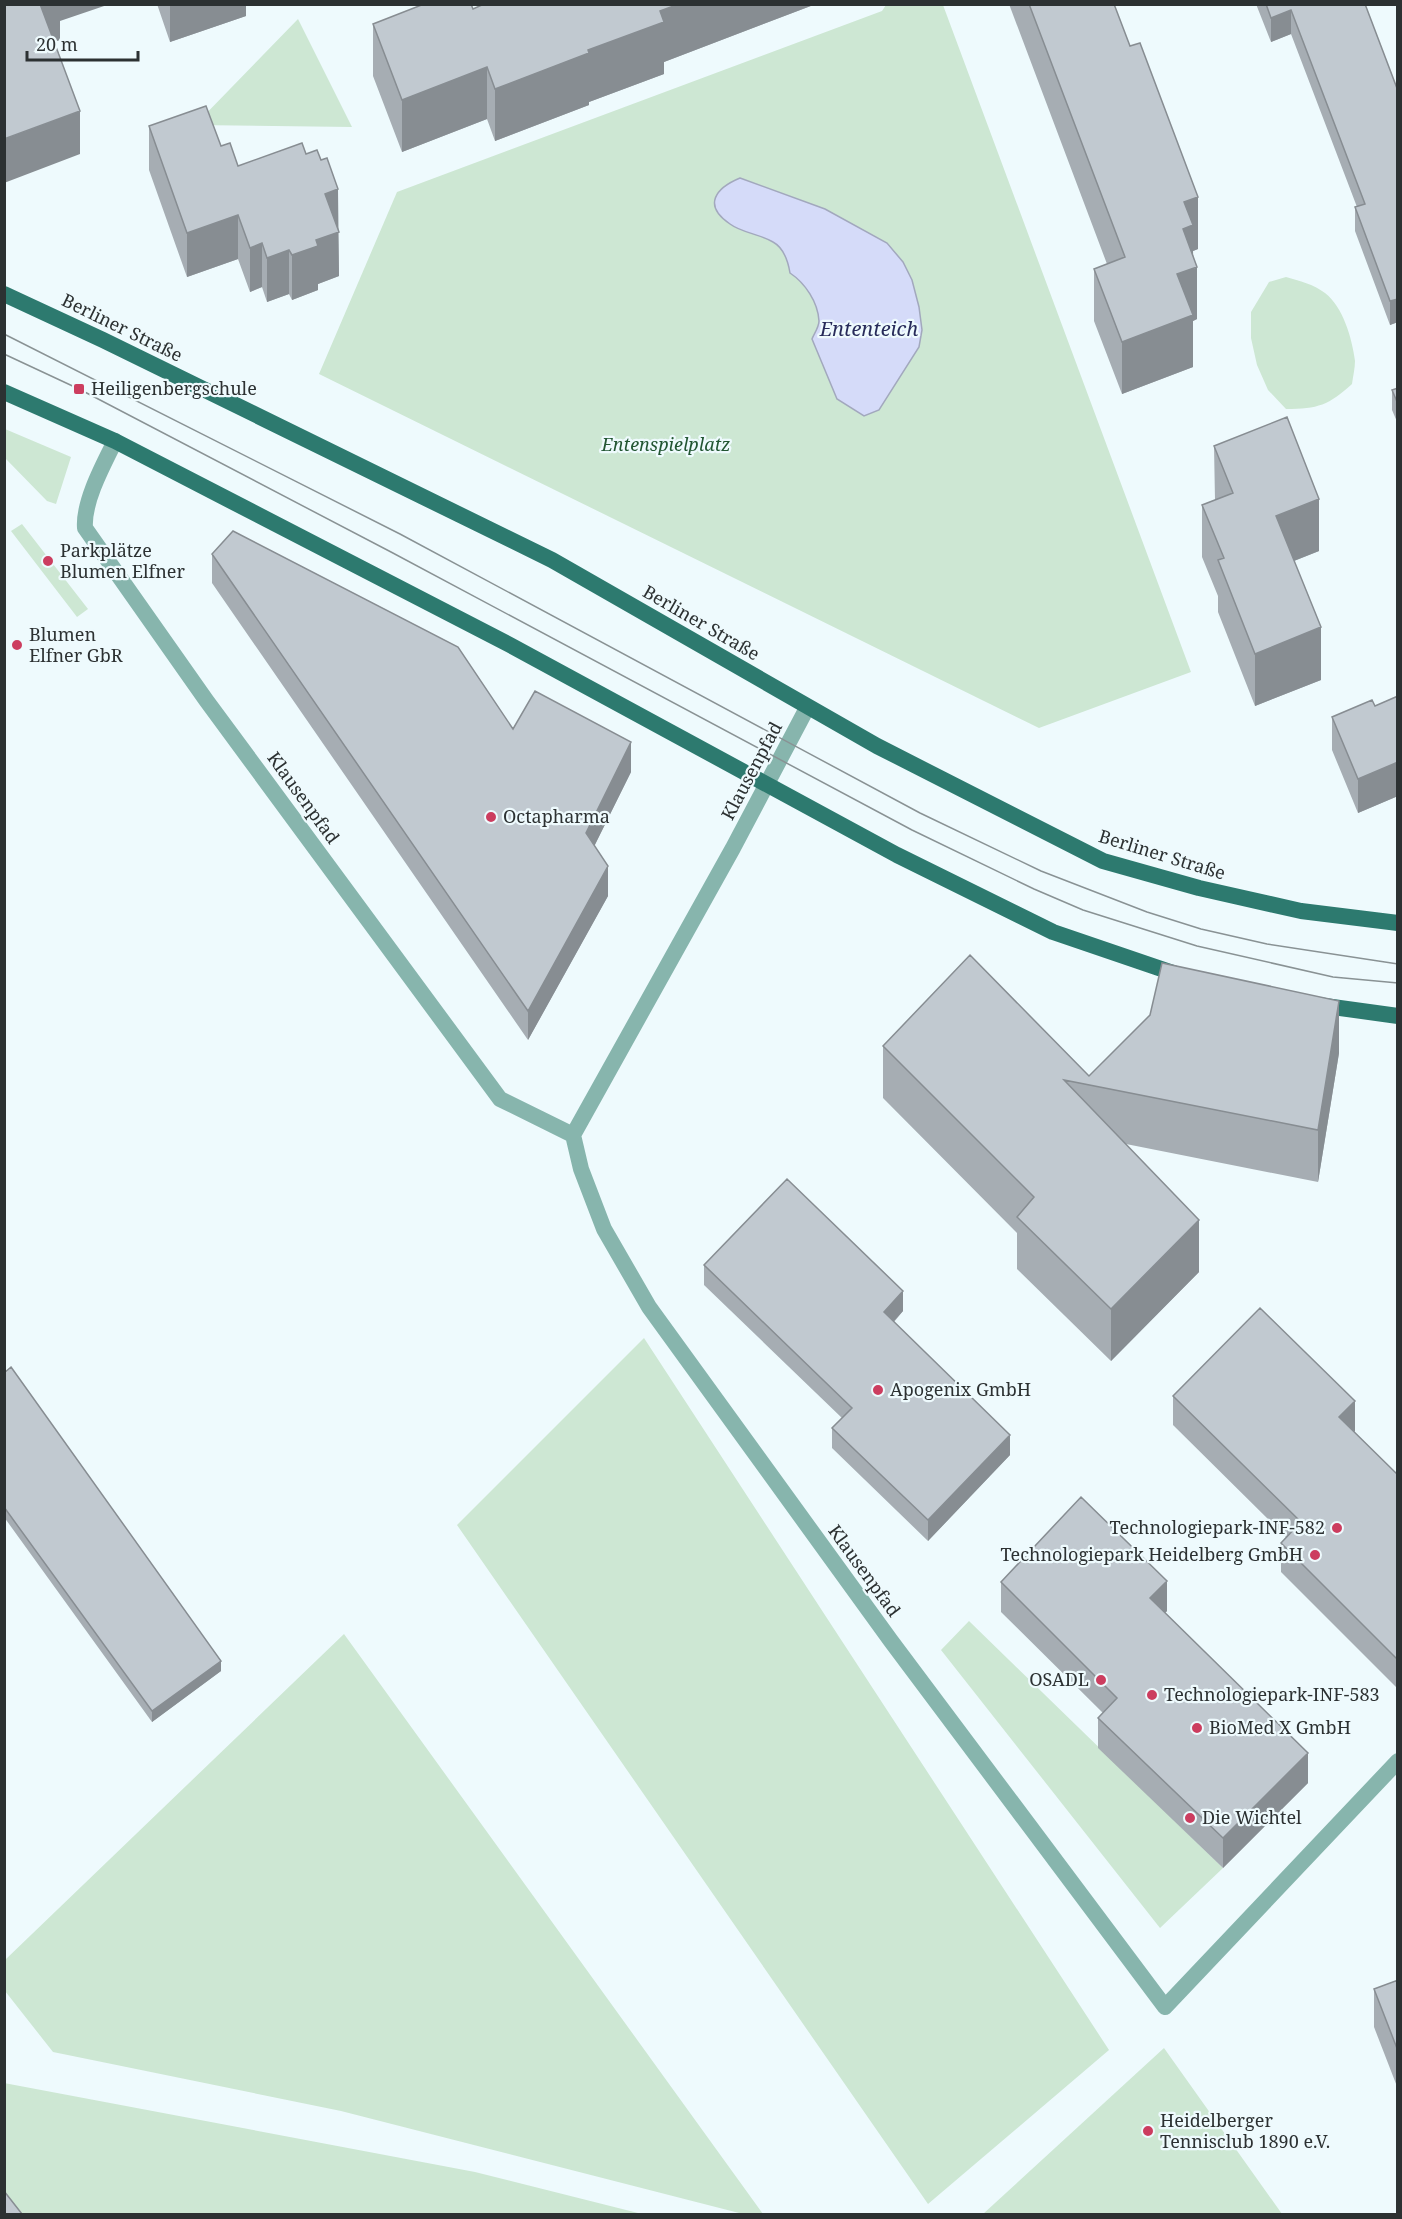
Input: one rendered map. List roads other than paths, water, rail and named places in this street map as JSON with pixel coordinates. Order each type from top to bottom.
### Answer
[{"type":"main road","name":"Berliner Straße","points":[[4,294],[103,340],[552,560],[807,708],[1104,861],[1199,888],[1290,908],[1398,923]]},
{"type":"main road","points":[[4,392],[115,441],[510,645],[897,855],[1053,932],[1177,975],[1200,980]]},
{"type":"main road","points":[[1300,1002],[1398,1016]]},
{"type":"street","name":"Klausenpfad","points":[[115,441],[84,516],[86,528],[206,700],[500,1099],[573,1135]]},
{"type":"street","name":"Klausenpfad","points":[[807,708],[733,848],[573,1135],[581,1169],[604,1229],[649,1307],[891,1641],[1165,2007],[1398,1761]]},
{"type":"water","name":"Ententeich","points":[[740,178],[825,209],[887,243],[903,262],[912,280],[922,330],[919,347],[879,410],[864,416],[837,399],[812,339],[819,323],[816,307],[806,288],[790,273],[783,251],[768,239],[735,227],[721,217],[716,210],[716,198],[719,192]]},
{"type":"tram line","points":[[4,334],[400,534],[920,813],[1041,871],[1147,912],[1201,929],[1267,944],[1398,964]]},
{"type":"tram line","points":[[4,354],[79,389],[391,552],[912,830],[1034,889],[1083,910],[1197,946],[1333,977],[1398,983]]},
{"type":"place","name":"Heiligenbergschule","points":[[79,389]]},
{"type":"place","name":"Parkplätze Blumen Elfner","points":[[48,561]]},
{"type":"place","name":"Blumen Elfner GbR","points":[[17,645]]},
{"type":"place","name":"Octapharma","points":[[491,817]]},
{"type":"place","name":"Apogenix GmbH","points":[[878,1390]]},
{"type":"place","name":"Technologiepark-INF-582","points":[[1337,1528]]},
{"type":"place","name":"Technologiepark Heidelberg GmbH","points":[[1315,1555]]},
{"type":"place","name":"OSADL","points":[[1101,1680]]},
{"type":"place","name":"Technologiepark-INF-583","points":[[1152,1695]]},
{"type":"place","name":"BioMed X GmbH","points":[[1197,1728]]},
{"type":"place","name":"Die Wichtel","points":[[1190,1818]]},
{"type":"place","name":"Heidelberger Tennisclub 1890 e.V.","points":[[1148,2131]]},
{"type":"park label","name":"Entenspielplatz","points":[[666,445]]}]
